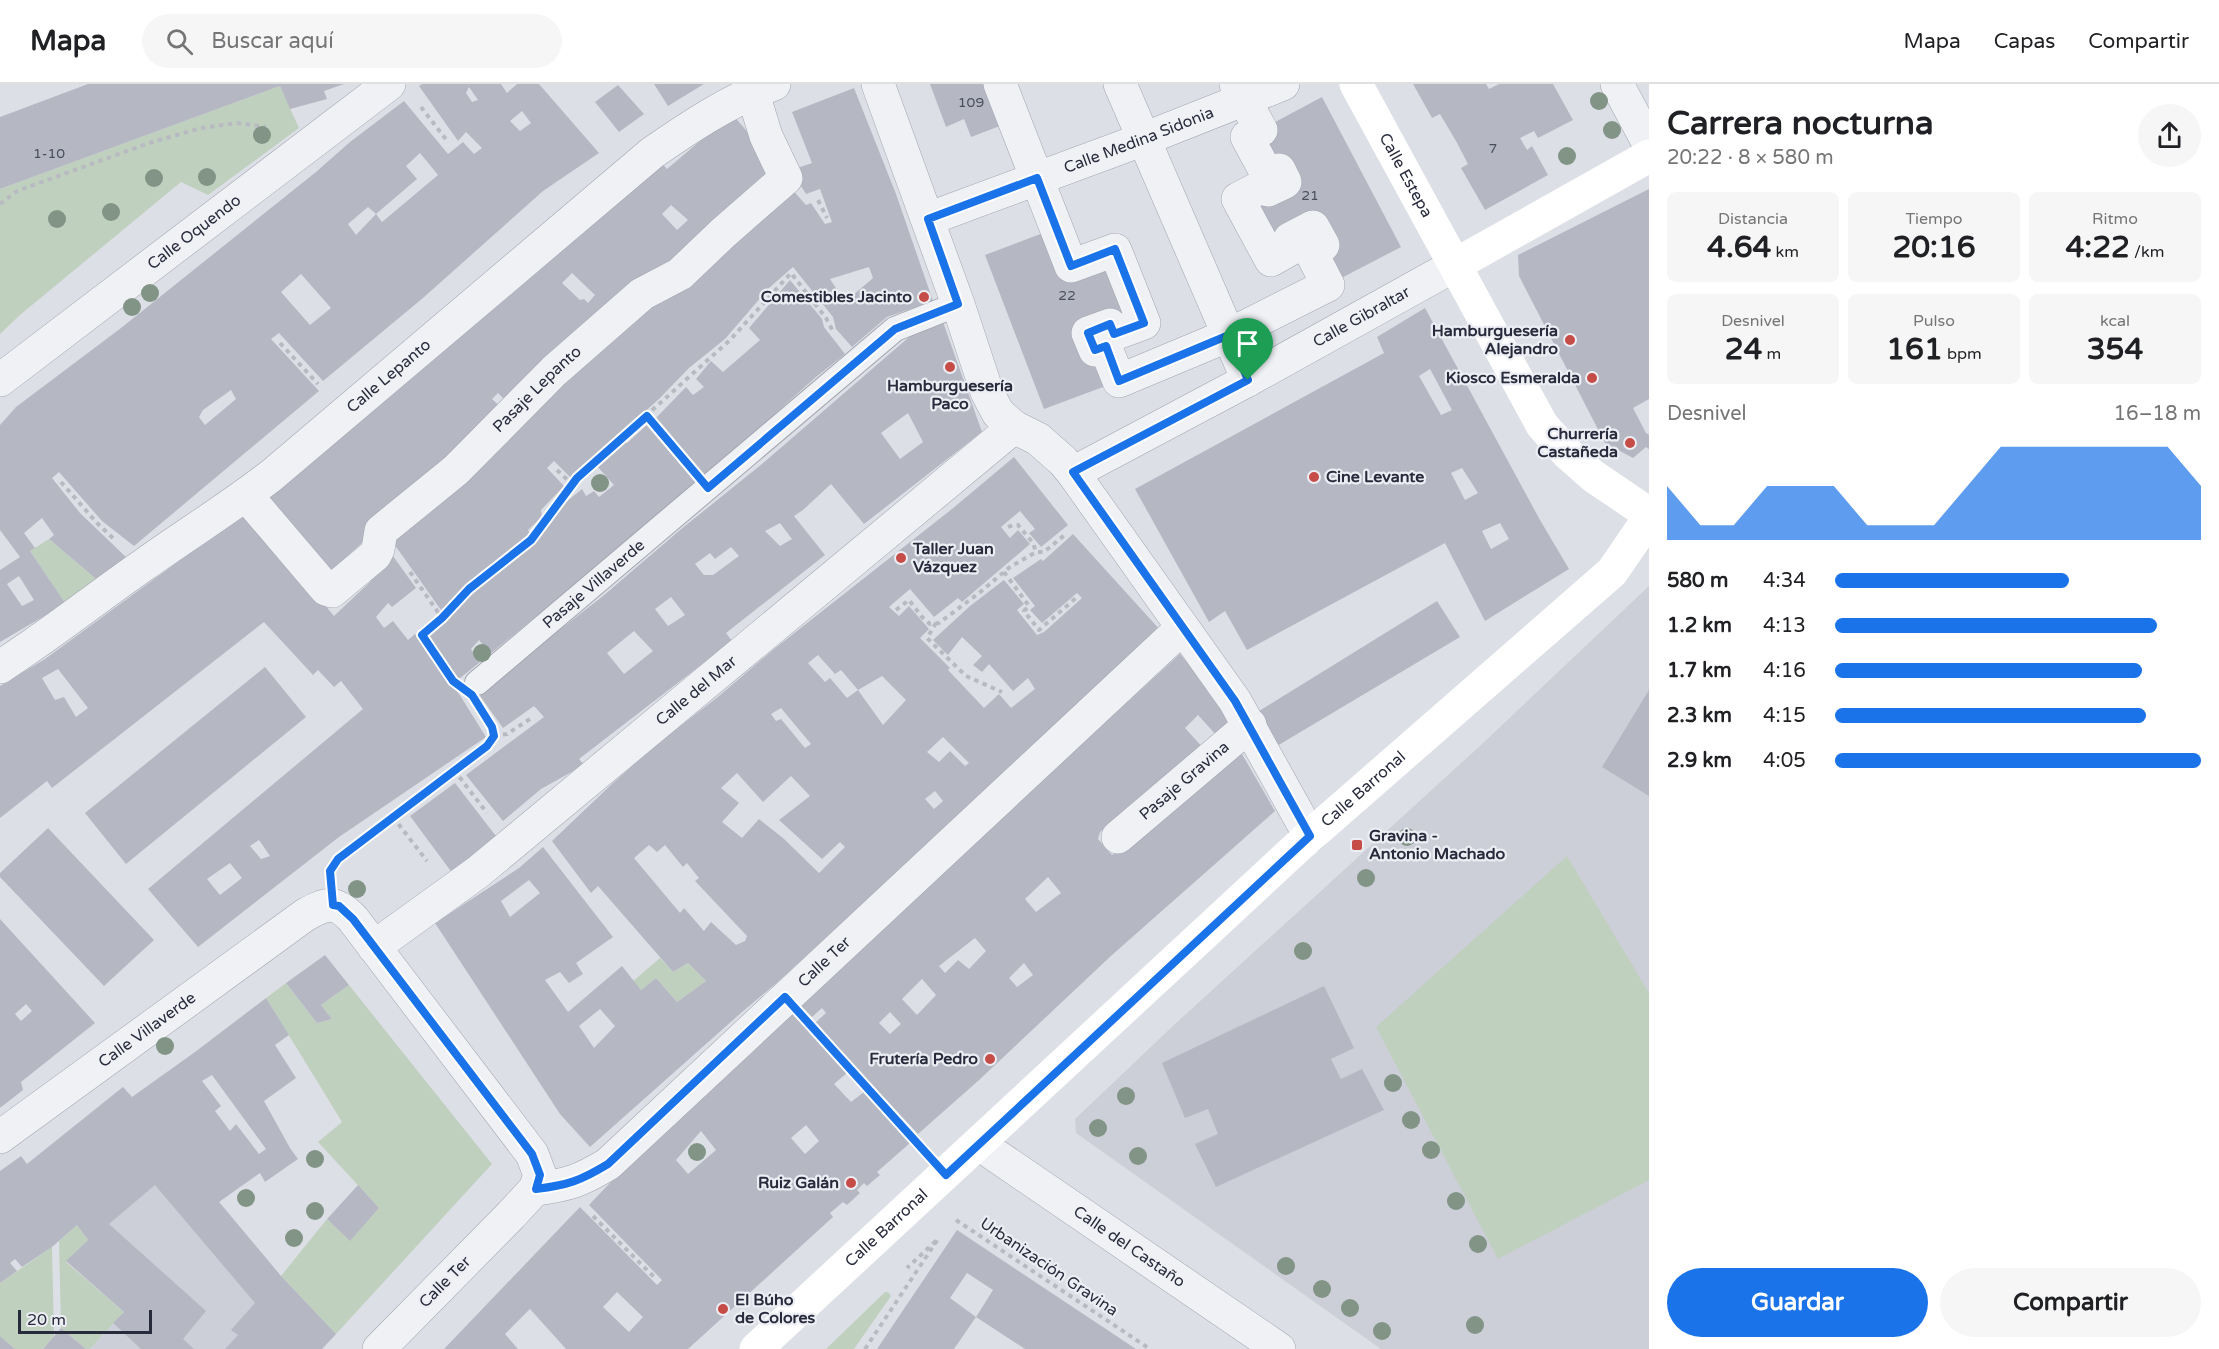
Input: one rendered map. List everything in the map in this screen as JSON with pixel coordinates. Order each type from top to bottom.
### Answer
[{"type":"street","name":"Calle Oquendo","points":[[0,380],[389,84]]},
{"type":"street","points":[[878,84],[928,219],[987,392],[998,413],[1014,427],[1038,439],[1073,472],[1235,701],[1310,836]]},
{"type":"street","points":[[999,84],[1071,266],[1115,249],[1144,323],[1114,334],[1110,324],[1088,333],[1095,350],[1106,346],[1119,381],[1229,335],[1328,285],[1311,252],[1323,245],[1312,226],[1290,239],[1294,247],[1270,260],[1238,199],[1265,185],[1268,190],[1285,182],[1279,170],[1268,176],[1247,137],[1260,130],[1240,92]]},
{"type":"street","points":[[1120,84],[1248,380]]},
{"type":"street","name":"Calle Medina Sidonia","points":[[928,219],[1144,139],[1240,92],[1283,84]]},
{"type":"street","name":"Calle Estepa","points":[[1356,84],[1542,425],[1567,453],[1593,476],[1649,516]]},
{"type":"street","points":[[1617,84],[1649,144]]},
{"type":"street","name":"Calle Lepanto","points":[[0,667],[46,638],[145,564],[246,495],[652,153],[700,121],[759,87]]},
{"type":"street","name":"Pasaje Lepanto","points":[[381,531],[456,470],[554,371],[633,301],[680,274],[786,177],[766,136],[759,87]]},
{"type":"street","name":"Calle Gibraltar","points":[[1073,472],[1248,380],[1649,156]]},
{"type":"street","name":"Calle del Mar","points":[[374,947],[451,893],[512,844],[1014,427]]},
{"type":"street","points":[[246,495],[326,589],[332,591],[375,555],[381,531]]},
{"type":"street","name":"Calle Barronal","points":[[756,1349],[1310,836],[1612,572],[1649,516]]},
{"type":"street","name":"Calle Ter","points":[[379,1349],[536,1189],[579,1181],[608,1164],[1182,628]]},
{"type":"street","name":"Pasaje Gravina","points":[[1118,837],[1250,725]]},
{"type":"street","points":[[333,905],[345,911],[374,947],[532,1154],[540,1175],[536,1189]]},
{"type":"street","name":"Calle Villaverde","points":[[0,1137],[294,923],[318,908],[333,905]]},
{"type":"street","name":"Calle del Castaño","points":[[979,1144],[1279,1349]]},
{"type":"lane","name":"Pasaje Villaverde","points":[[474,689],[895,329],[958,304]]},
{"type":"path","points":[[418,105],[448,142]]},
{"type":"path","points":[[0,204],[17,191],[149,143],[201,128],[238,123],[266,128],[286,138],[299,152]]},
{"type":"path","points":[[494,736],[474,689],[453,681],[422,635],[442,618],[469,589],[531,540],[572,484],[730,340],[791,273],[826,318],[833,332],[858,361]]},
{"type":"path","points":[[280,343],[344,414]]},
{"type":"path","points":[[647,416],[708,488]]},
{"type":"path","points":[[557,470],[572,484]]},
{"type":"path","points":[[62,482],[97,523],[145,564]]},
{"type":"path","points":[[1002,692],[966,676],[927,638],[936,623],[979,593],[1024,557],[1036,552],[1044,552],[1050,548],[1098,508]]},
{"type":"path","points":[[1008,527],[1018,525],[1033,543],[1036,552]]},
{"type":"path","points":[[381,531],[442,618]]},
{"type":"path","points":[[1004,572],[1029,606],[1024,611],[1039,630],[1076,598]]},
{"type":"path","points":[[896,610],[909,600],[930,624],[936,623]]},
{"type":"path","points":[[333,905],[330,871],[347,851],[487,746],[494,736],[507,734],[533,717]]},
{"type":"path","points":[[454,770],[512,844]]},
{"type":"path","points":[[393,817],[451,893]]},
{"type":"path","points":[[785,997],[946,1175]]},
{"type":"path","points":[[570,1184],[592,1215],[655,1278]]},
{"type":"path","name":"Urbanización Gravina","points":[[950,1226],[957,1220],[1150,1349]]},
{"type":"path","points":[[904,1271],[944,1233]]},
{"type":"path","points":[[865,1349],[938,1239]]},
{"type":"shaded area","points":[[1649,586],[1649,1349],[1381,1349],[1076,1133],[1075,1119],[1174,1025],[1481,745]]},
{"type":"shaded area","points":[[123,1087],[281,1276],[336,1334],[322,1349],[90,1349],[137,1298],[27,1164]]},
{"type":"green space","points":[[280,86],[299,128],[208,195],[181,182],[0,334],[0,189]]},
{"type":"green space","points":[[49,539],[102,584],[68,607],[30,551]]},
{"type":"green space","points":[[1567,856],[1649,993],[1649,1180],[1498,1259],[1376,1027]]},
{"type":"green space","points":[[660,958],[673,972],[688,963],[706,981],[677,1002],[656,978],[641,990],[633,981]]},
{"type":"green space","points":[[286,983],[317,1023],[332,1019],[321,1005],[349,985],[492,1164],[336,1334],[281,1276],[327,1219],[350,1240],[379,1208],[318,1142],[342,1122],[266,998]]},
{"type":"green space","points":[[77,1225],[88,1240],[66,1262],[124,1312],[90,1349],[86,1349],[61,1328],[59,1241]]},
{"type":"green space","points":[[52,1247],[54,1336],[43,1349],[15,1349],[0,1336],[0,1283]]},
{"type":"green space","points":[[885,1292],[891,1296],[854,1349],[826,1349]]},
{"type":"building","points":[[88,84],[344,84],[324,91],[327,99],[290,109],[280,86],[0,189],[0,117]]},
{"type":"building","points":[[422,84],[501,84],[507,93],[517,84],[539,84],[599,153],[543,191],[423,298],[323,381],[279,333],[271,339],[319,391],[134,546],[102,521],[59,472],[52,478],[80,513],[128,559],[102,584],[49,539],[54,535],[42,518],[24,533],[35,548],[30,551],[68,607],[49,618],[46,615],[0,642],[0,570],[20,557],[0,530],[0,425],[16,407],[121,328],[316,172],[350,142],[404,101],[448,154],[463,142],[474,154],[482,148],[466,132],[458,141],[419,86]],"holes":[[[469,87],[478,100],[472,102],[466,93]],[[522,111],[531,123],[520,131],[510,121]],[[420,153],[438,175],[382,222],[376,214],[417,179],[406,166]],[[368,207],[376,214],[356,235],[348,224]],[[301,274],[331,308],[310,325],[281,292]],[[231,390],[236,399],[205,425],[199,417],[203,410]],[[19,576],[34,600],[22,606],[7,584]]]},
{"type":"building","points":[[654,84],[704,84],[668,106]]},
{"type":"building","points":[[930,84],[1000,84],[1013,121],[971,137],[964,119],[946,127]]},
{"type":"building","points":[[1413,84],[1486,84],[1489,89],[1499,84],[1553,84],[1573,120],[1538,138],[1534,131],[1520,138],[1527,150],[1532,146],[1548,175],[1485,210],[1461,168],[1468,164],[1456,141],[1440,114],[1432,118]]},
{"type":"building","points":[[618,85],[644,114],[619,132],[595,102]]},
{"type":"building","points":[[854,88],[896,194],[933,301],[887,317],[852,347],[836,329],[833,317],[793,267],[769,288],[725,339],[689,368],[660,398],[571,478],[554,461],[547,468],[564,486],[541,510],[542,517],[528,530],[531,535],[441,610],[387,534],[514,420],[790,187],[806,205],[811,203],[825,224],[832,222],[820,189],[806,194],[791,170],[812,163],[792,112]],"holes":[[[869,267],[873,278],[845,302],[830,279]]]},
{"type":"building","points":[[1322,97],[1401,247],[1328,285],[1311,252],[1271,260],[1238,199],[1265,185],[1247,137]]},
{"type":"building","points":[[732,114],[776,165],[747,197],[509,404],[498,393],[492,399],[505,411],[325,577],[261,504],[529,279],[660,161],[667,169]],"holes":[[[671,205],[688,220],[677,230],[662,214]],[[572,273],[595,295],[588,303],[584,299],[580,300],[562,283]]]},
{"type":"building","points":[[1649,189],[1649,399],[1633,408],[1649,435],[1649,449],[1646,447],[1633,458],[1605,443],[1519,276],[1518,255]]},
{"type":"building","points":[[1056,228],[1071,266],[1115,250],[1144,323],[1114,334],[1119,381],[1044,409],[985,255]]},
{"type":"building","points":[[790,280],[822,319],[824,327],[845,354],[703,478],[655,419],[686,387],[693,395],[704,387],[696,379],[711,361],[723,372],[760,340],[749,328]]},
{"type":"building","points":[[1425,308],[1569,569],[1485,621],[1445,543],[1247,650],[1225,611],[1209,622],[1135,489],[1384,353],[1377,337]],"holes":[[[1430,369],[1452,410],[1441,415],[1419,376]],[[1462,468],[1478,493],[1465,500],[1451,473]],[[1500,523],[1509,539],[1491,549],[1482,531]]]},
{"type":"building","points":[[943,322],[982,432],[864,524],[831,484],[794,516],[825,555],[726,633],[732,641],[579,759],[584,765],[541,789],[503,821],[466,775],[544,717],[534,706],[503,728],[480,696],[499,677],[603,596],[762,464],[914,331]],"holes":[[[908,413],[923,442],[900,459],[881,433]],[[780,523],[792,539],[780,546],[765,531]],[[731,547],[739,556],[713,575],[704,575],[695,564],[710,553],[715,559]],[[671,597],[685,615],[668,626],[655,609]],[[634,631],[653,651],[624,674],[607,653]]]},
{"type":"building","points":[[649,423],[698,483],[490,654],[479,640],[471,649],[480,662],[459,679],[428,636],[482,585],[527,548],[566,502],[582,489],[586,496],[594,491],[599,497],[614,485],[596,465],[624,440],[627,443]]},
{"type":"building","points":[[1014,457],[1068,525],[1041,547],[1029,533],[1035,529],[1020,511],[1001,527],[1010,538],[1018,530],[1030,544],[962,602],[958,598],[934,617],[910,589],[889,607],[899,616],[909,606],[929,629],[920,638],[950,668],[948,670],[984,708],[999,694],[1011,708],[1035,689],[1028,678],[1013,691],[989,664],[982,672],[973,665],[982,656],[962,637],[948,655],[933,640],[970,606],[1004,580],[1024,604],[1017,610],[1037,635],[1044,632],[1082,598],[1077,593],[1042,623],[1030,610],[1035,606],[1013,578],[1041,559],[1043,561],[1073,534],[1161,631],[779,981],[590,1147],[560,1114],[435,923],[519,868],[543,847],[613,937],[576,963],[583,974],[569,983],[560,972],[545,980],[568,1012],[622,966],[641,990],[656,978],[677,1002],[706,981],[688,963],[673,972],[598,886],[591,893],[552,841],[656,745]],"holes":[[[818,655],[835,674],[841,670],[858,690],[847,698],[830,678],[825,682],[808,663]],[[882,676],[906,700],[883,725],[858,690]],[[781,708],[811,744],[805,748],[781,719],[776,721],[771,714]],[[943,737],[969,763],[965,766],[950,751],[939,762],[927,752]],[[737,773],[763,802],[791,776],[810,796],[779,820],[822,859],[840,842],[845,847],[819,873],[783,838],[759,819],[742,838],[722,822],[739,803],[721,788]],[[935,791],[943,801],[934,809],[925,799]],[[649,845],[657,852],[665,845],[683,867],[687,863],[699,878],[695,881],[747,936],[745,941],[736,945],[711,922],[704,931],[684,908],[680,913],[634,858]],[[529,880],[540,893],[510,917],[501,901]],[[600,1009],[615,1026],[594,1048],[579,1026]]]},
{"type":"building","points":[[247,511],[334,616],[371,581],[364,574],[390,552],[416,588],[392,607],[388,603],[376,617],[384,628],[393,621],[408,640],[415,634],[461,697],[486,737],[339,837],[198,947],[148,889],[363,709],[341,681],[334,687],[318,670],[313,675],[264,622],[52,788],[47,781],[0,818],[0,686],[45,659]],"holes":[[[58,669],[88,708],[76,717],[64,697],[55,700],[42,678]],[[259,840],[270,856],[261,859],[250,846]],[[230,863],[242,878],[220,895],[207,879]]]},
{"type":"building","points":[[1437,601],[1460,637],[1277,746],[1259,711]]},
{"type":"building","points":[[1180,654],[1237,720],[1218,737],[1198,715],[1185,728],[1205,750],[1100,832],[1098,839],[1112,855],[1135,839],[1239,749],[1275,811],[1112,955],[918,1134],[815,1023],[826,1013],[822,1008],[812,1017],[798,1003]],"holes":[[[1048,877],[1061,893],[1036,912],[1025,899]],[[975,938],[986,951],[969,969],[958,960],[945,973],[939,966]],[[1024,963],[1033,975],[1017,987],[1009,978]],[[922,979],[936,995],[917,1015],[902,999]],[[890,1012],[901,1024],[890,1034],[879,1023]]]},
{"type":"building","points":[[265,667],[306,717],[126,864],[85,813]]},
{"type":"building","points":[[1649,690],[1649,796],[1602,767]]},
{"type":"building","points":[[455,783],[499,840],[453,874],[410,816]]},
{"type":"building","points":[[48,828],[154,940],[104,986],[0,877],[0,873]]},
{"type":"building","points":[[0,919],[95,1023],[21,1082],[23,1090],[0,1108]],"holes":[[[26,1004],[32,1011],[21,1021],[15,1014]]]},
{"type":"building","points":[[325,955],[349,985],[321,1005],[332,1019],[317,1023],[286,983]]},
{"type":"building","points":[[1324,986],[1354,1048],[1331,1059],[1341,1079],[1362,1069],[1384,1110],[1216,1187],[1195,1144],[1218,1134],[1208,1109],[1185,1118],[1162,1063]]},
{"type":"building","points":[[266,998],[289,1035],[275,1045],[296,1078],[264,1101],[298,1159],[265,1182],[260,1173],[219,1202],[281,1276],[336,1334],[322,1349],[225,1349],[238,1335],[231,1330],[255,1303],[155,1185],[109,1224],[206,1311],[183,1339],[194,1349],[141,1349],[113,1323],[124,1312],[66,1261],[88,1240],[77,1225],[52,1247],[22,1267],[15,1259],[10,1263],[17,1271],[0,1283],[0,1171],[21,1156],[27,1164],[123,1087],[132,1097]],"holes":[[[212,1075],[266,1149],[259,1154],[236,1124],[230,1131],[215,1111],[221,1106],[202,1081]]]},
{"type":"building","points":[[791,1011],[847,1073],[834,1084],[851,1102],[864,1092],[910,1143],[877,1172],[880,1175],[867,1186],[864,1183],[857,1190],[860,1193],[847,1205],[843,1202],[830,1213],[833,1217],[688,1349],[566,1349],[530,1309],[505,1334],[518,1349],[444,1349],[580,1207],[657,1285],[662,1280],[589,1205],[665,1125]],"holes":[[[806,1125],[819,1141],[805,1154],[791,1138]],[[701,1131],[716,1150],[688,1174],[676,1160]],[[617,1292],[643,1317],[629,1332],[603,1307]]]},
{"type":"building","points":[[358,1185],[379,1208],[350,1241],[327,1219]]},
{"type":"building","points":[[957,1230],[1136,1349],[1025,1349],[976,1317],[954,1349],[877,1349]],"holes":[[[967,1273],[993,1290],[976,1317],[950,1298]]]},
{"type":"building","points":[[61,1328],[86,1349],[43,1349]]},
{"type":"building","points":[[0,1336],[15,1349],[0,1349]]},
{"type":"place","name":"Comestibles Jacinto","points":[[924,297]]},
{"type":"place","name":"Hamburguesería Alejandro","points":[[1570,340]]},
{"type":"place","name":"Hamburguesería Paco","points":[[950,367]]},
{"type":"place","name":"Kiosco Esmeralda","points":[[1592,378]]},
{"type":"place","name":"Churrería Castañeda","points":[[1630,443]]},
{"type":"place","name":"Cine Levante","points":[[1314,477]]},
{"type":"place","name":"Taller Juan Vázquez","points":[[901,558]]},
{"type":"place","name":"Gravina - Antonio Machado","points":[[1357,845]]},
{"type":"place","name":"Frutería Pedro","points":[[990,1059]]},
{"type":"place","name":"Ruiz Galán","points":[[851,1183]]},
{"type":"place","name":"El Búho de Colores","points":[[723,1309]]},
{"type":"route","points":[[1037,178],[1071,266],[1115,249],[1144,323],[1114,334],[1110,324],[1088,333],[1095,350],[1106,346],[1119,381],[1229,335],[1248,380],[1073,472],[1235,701],[1310,836],[946,1175],[785,997],[608,1164],[579,1181],[564,1186],[536,1189],[540,1175],[532,1154],[353,919],[339,906],[333,905],[330,871],[338,859],[487,746],[494,736],[492,727],[476,705],[472,695],[453,681],[422,635],[442,618],[469,589],[531,540],[577,478],[647,416],[708,488],[895,329],[958,304],[928,219],[1037,178]]}]
